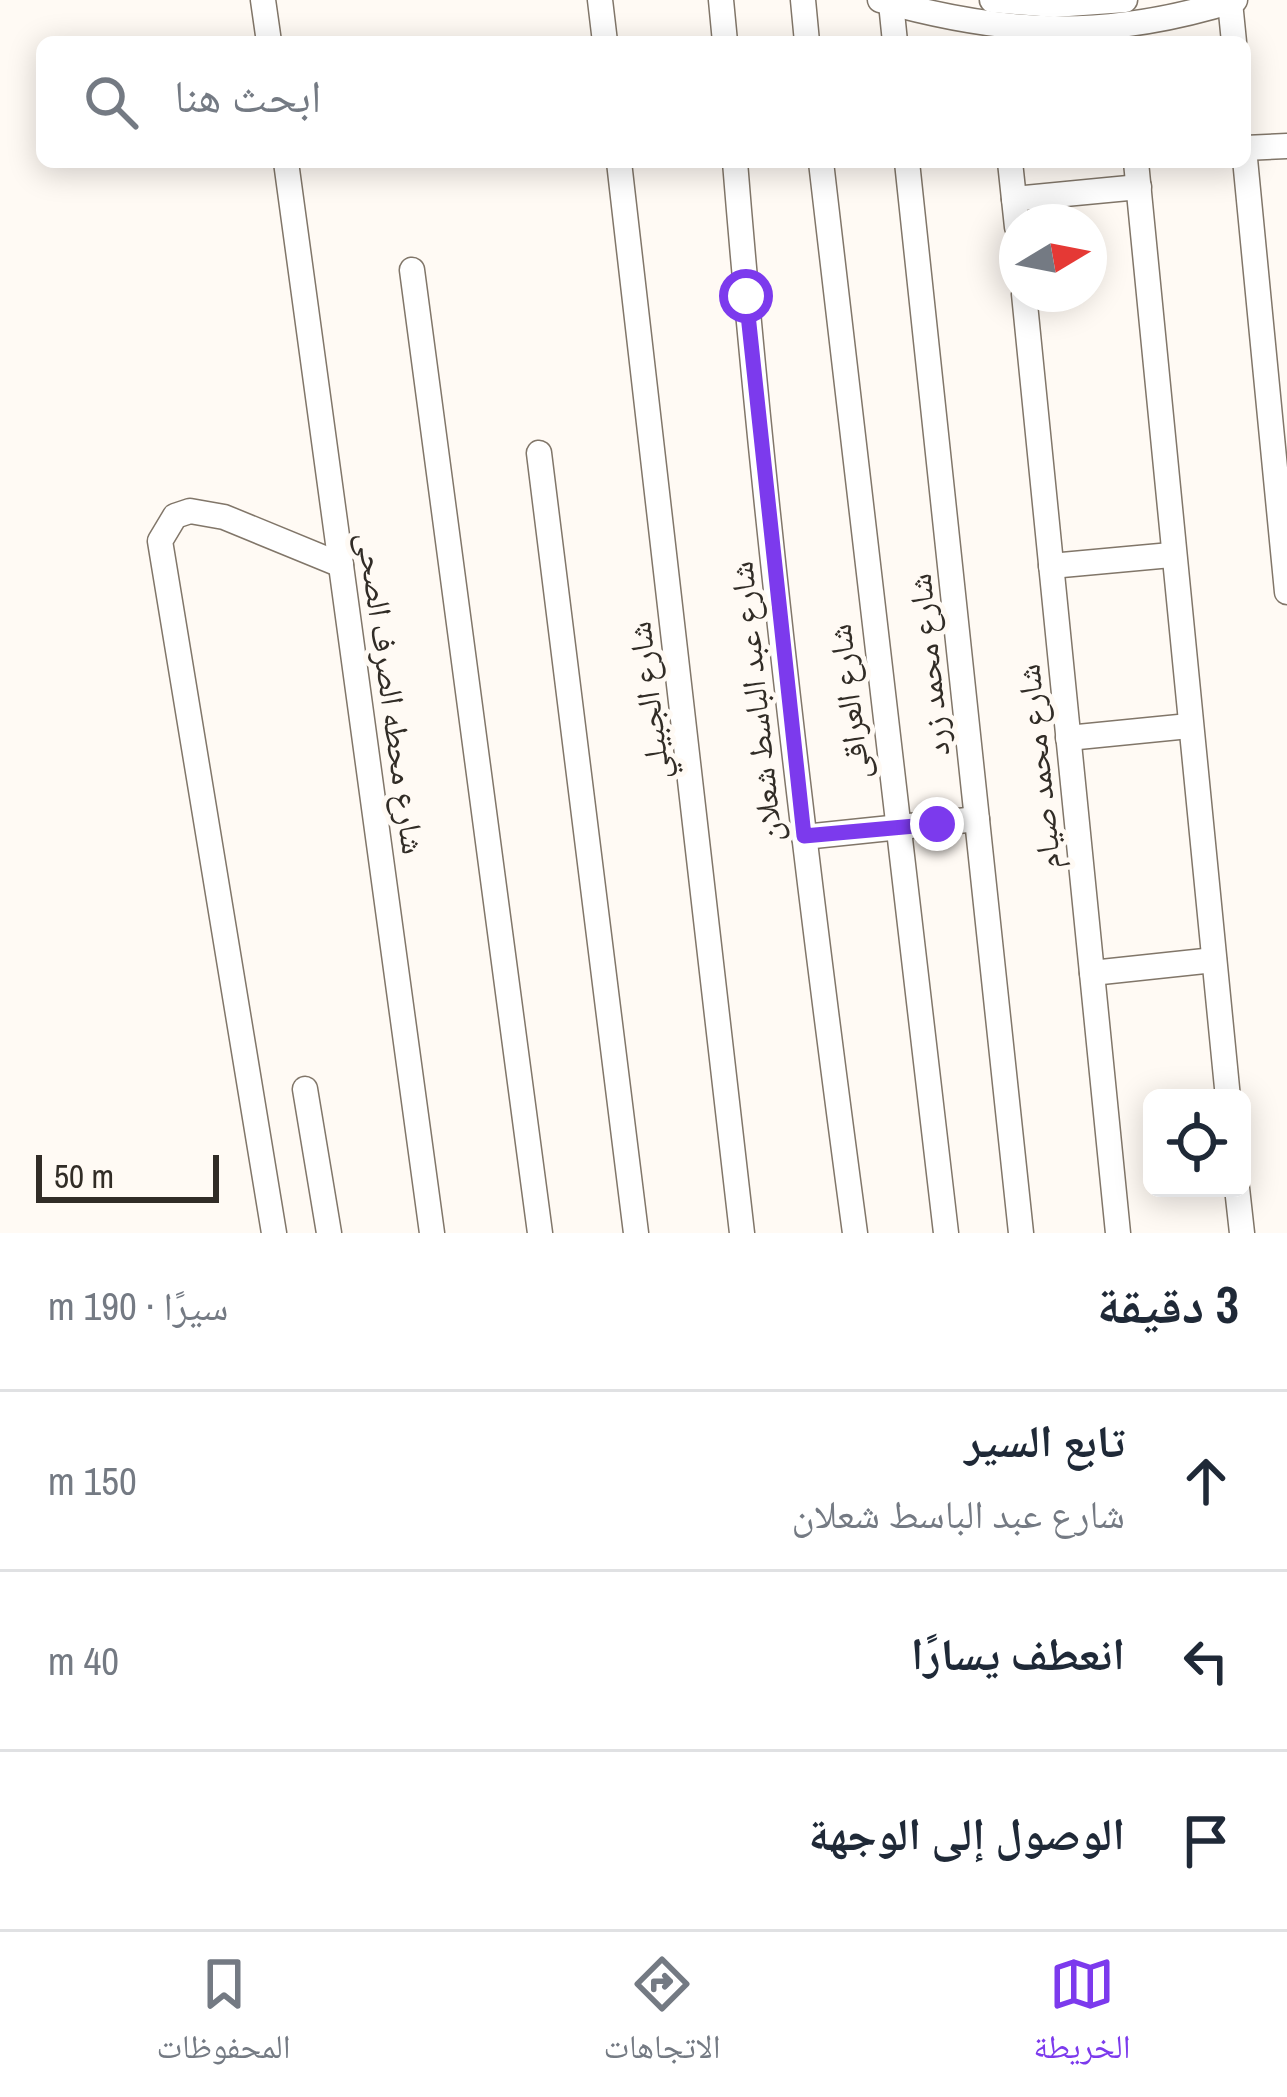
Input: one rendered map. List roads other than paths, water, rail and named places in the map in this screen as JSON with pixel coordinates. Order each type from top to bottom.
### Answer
[{"type":"street","points":[[263,0],[268,36]]},
{"type":"street","points":[[600,0],[604,36]]},
{"type":"street","points":[[722,0],[725,36]]},
{"type":"street","points":[[802,0],[806,36]]},
{"type":"street","points":[[992,0],[1123,17]]},
{"type":"street","points":[[885,2],[998,35],[1232,1],[1234,36]]},
{"type":"street","points":[[885,2],[894,36]]},
{"type":"street","points":[[1251,148],[1287,146]]},
{"type":"street","name":"شارع محطه الصرف الصحى","points":[[287,168],[432,1233]]},
{"type":"street","name":"شارع الجبيلي","points":[[620,168],[742,1233]]},
{"type":"street","name":"شارع عبد الباسط شعلان","points":[[736,168],[756,410],[855,1233]]},
{"type":"street","name":"شارع العراقى","points":[[821,168],[946,1233]]},
{"type":"street","name":"شارع محمد زرد","points":[[909,168],[1021,1233]]},
{"type":"street","points":[[1011,168],[1015,204]]},
{"type":"street","points":[[1246,168],[1274,325],[1287,592]]},
{"type":"street","points":[[1014,199],[1138,175],[1171,555],[1227,1089]]},
{"type":"street","points":[[412,270],[540,1233]]},
{"type":"street","name":"شارع محمد صيام","points":[[1026,312],[1118,1233]]},
{"type":"street","points":[[539,453],[636,1233]]},
{"type":"street","points":[[274,1233],[160,541],[175,516],[207,512],[341,565]]},
{"type":"street","points":[[1051,566],[1171,555]]},
{"type":"street","points":[[1068,738],[1189,726]]},
{"type":"street","points":[[804,836],[977,820]]},
{"type":"street","points":[[1092,973],[1214,960]]},
{"type":"street","points":[[305,1089],[329,1233]]},
{"type":"street","points":[[1238,1197],[1242,1233]]}]
